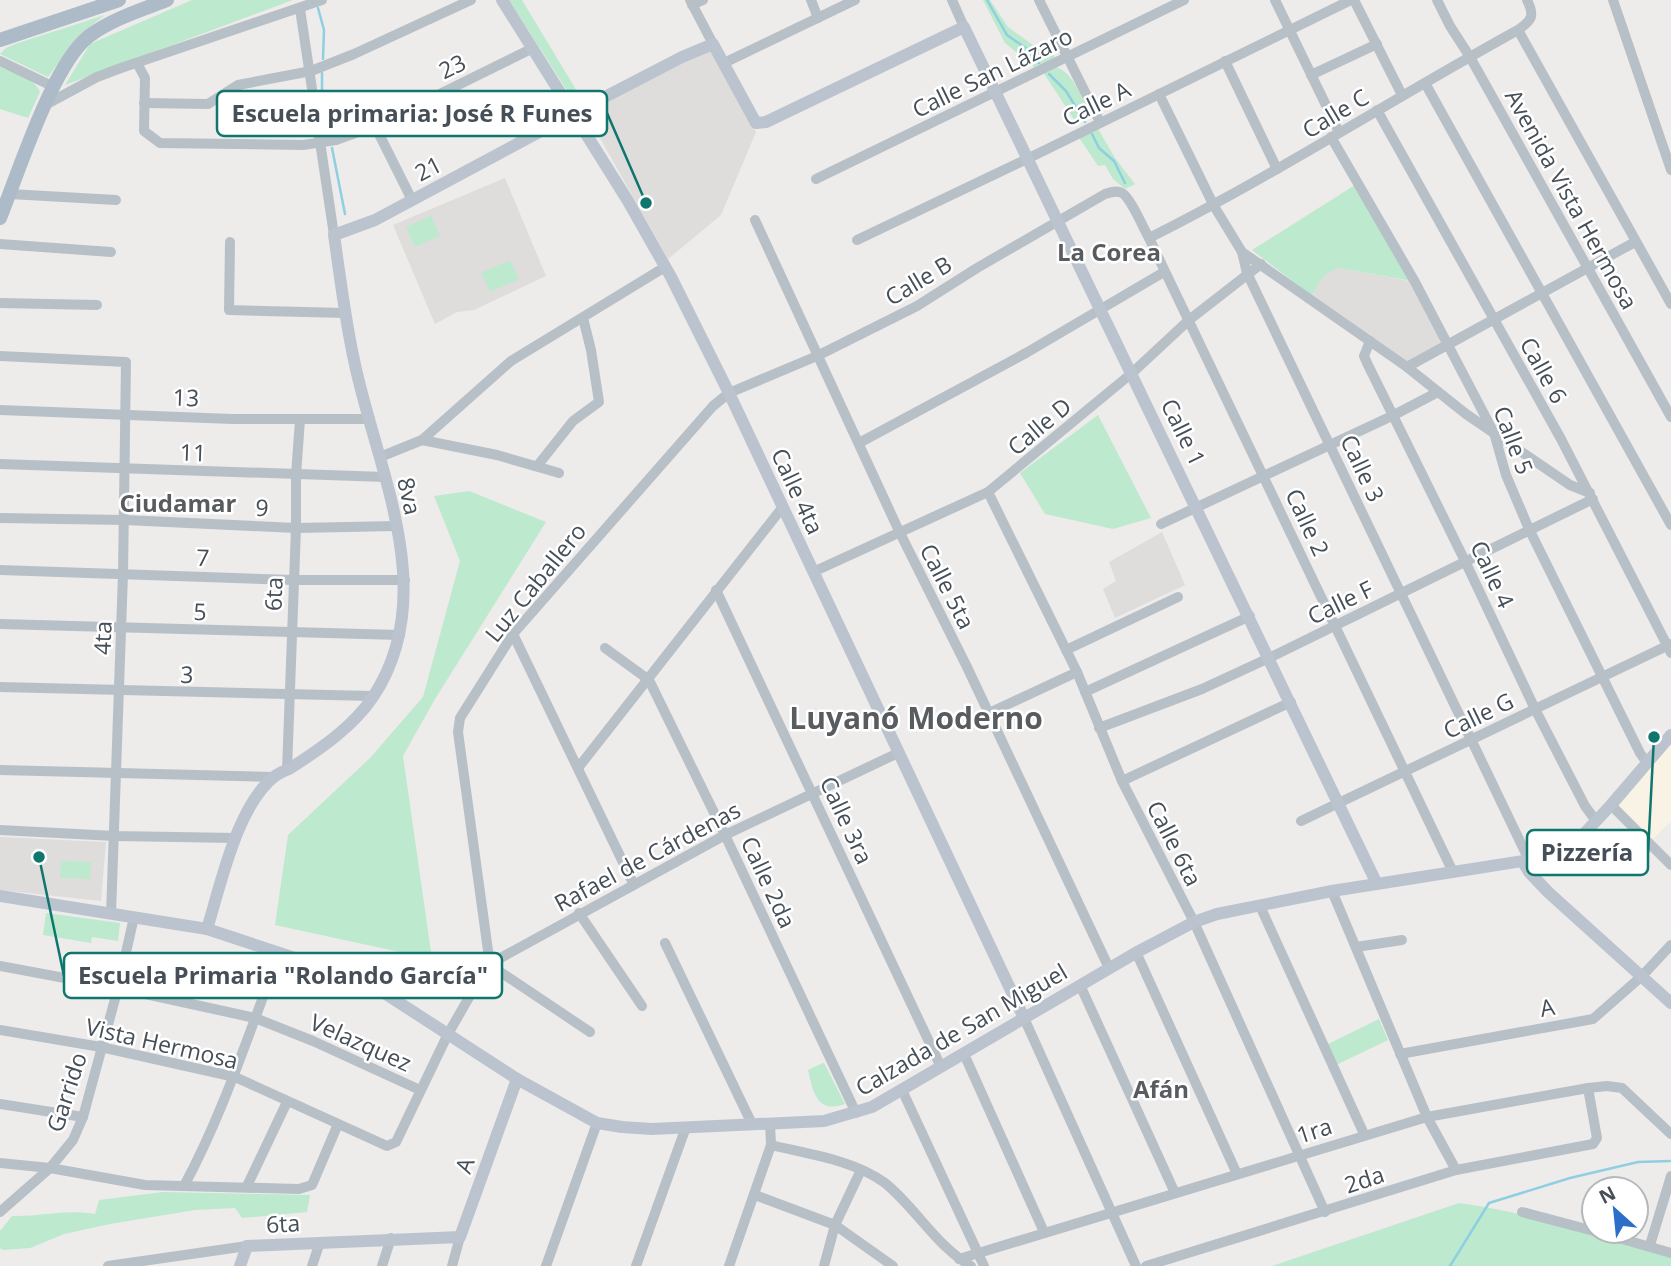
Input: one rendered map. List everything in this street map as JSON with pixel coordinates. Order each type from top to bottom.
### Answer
[{"type":"main road","points":[[3,41],[118,0]]},
{"type":"main road","points":[[0,218],[45,105],[74,52],[89,36],[123,17],[167,0]]},
{"type":"street","points":[[45,105],[97,77],[321,0]]},
{"type":"street","points":[[137,63],[145,78],[144,103],[208,104],[239,85],[311,71],[354,54],[471,0]]},
{"type":"street","name":"Calle 4ta","points":[[502,0],[575,114],[665,267],[729,393],[1024,1018]]},
{"type":"street","points":[[703,0],[691,2],[756,123],[766,122],[964,27]]},
{"type":"street","points":[[811,0],[818,18]]},
{"type":"street","points":[[724,63],[855,0]]},
{"type":"street","name":"Calle 1","points":[[952,0],[1377,884]]},
{"type":"street","points":[[1039,0],[1100,122]]},
{"type":"street","name":"Calle San Lázaro","points":[[816,179],[1184,0]]},
{"type":"street","name":"Calle 5","points":[[1275,0],[1311,75],[1335,135],[1494,433],[1506,475],[1529,529],[1647,763]]},
{"type":"street","points":[[1353,0],[1402,95]]},
{"type":"street","name":"Calle A","points":[[857,240],[1353,0]]},
{"type":"street","name":"Avenida Vista Hermosa","points":[[1437,0],[1671,417]]},
{"type":"street","name":"Calle C","points":[[1149,238],[1214,206],[1518,30],[1531,21],[1533,12],[1527,0]]},
{"type":"street","points":[[1613,0],[1671,170]]},
{"type":"street","name":"8va","points":[[207,929],[248,808],[274,777],[358,715],[373,696],[387,670],[400,635],[405,580],[385,477],[354,362],[300,9]]},
{"type":"street","points":[[1518,30],[1671,304]]},
{"type":"street","name":"21","points":[[334,235],[375,220],[682,57],[713,44]]},
{"type":"street","points":[[1311,75],[1377,44]]},
{"type":"street","name":"23","points":[[144,103],[144,131],[160,143],[321,143],[374,126],[533,48]]},
{"type":"street","points":[[0,61],[54,87]]},
{"type":"street","points":[[1225,61],[1277,169]]},
{"type":"street","points":[[1424,83],[1671,525]]},
{"type":"street","name":"Calle 3","points":[[1159,93],[1214,206],[1242,252],[1247,273],[1331,444],[1526,861]]},
{"type":"street","name":"Calle 6","points":[[1377,110],[1591,496],[1670,648]]},
{"type":"street","points":[[374,126],[412,200]]},
{"type":"street","name":"Calle B","points":[[729,393],[817,356],[917,306],[1105,194],[1121,192]]},
{"type":"street","name":"Calle 2","points":[[1121,192],[1149,238],[1453,872]]},
{"type":"street","points":[[10,194],[116,200]]},
{"type":"street","name":"Calle 5ta","points":[[755,220],[899,531],[989,713],[1109,968]]},
{"type":"street","points":[[230,242],[229,310],[346,313]]},
{"type":"street","points":[[1406,367],[1635,242]]},
{"type":"street","points":[[0,244],[111,252]]},
{"type":"street","points":[[1242,252],[1370,341],[1494,433],[1570,485],[1591,496]]},
{"type":"street","name":"Calle D","points":[[813,572],[988,492],[1132,373],[1189,320],[1261,264]]},
{"type":"street","points":[[380,457],[422,440],[511,361],[665,267]]},
{"type":"street","points":[[859,443],[1014,360],[1164,272]]},
{"type":"street","points":[[0,303],[97,305]]},
{"type":"street","points":[[538,465],[573,421],[599,402],[583,318]]},
{"type":"street","name":"Calle 4","points":[[1370,341],[1364,356],[1535,709],[1584,806],[1596,821]]},
{"type":"street","name":"4ta","points":[[0,356],[126,362],[125,520],[111,914]]},
{"type":"street","points":[[1161,524],[1438,392]]},
{"type":"street","name":"Luz Caballero","points":[[490,965],[458,732],[460,718],[513,634],[713,406],[729,393]]},
{"type":"street","name":"13","points":[[0,410],[370,419]]},
{"type":"street","name":"6ta","points":[[287,770],[300,419]]},
{"type":"street","points":[[422,440],[538,465],[559,473]]},
{"type":"street","name":"11","points":[[0,464],[385,477]]},
{"type":"street","name":"Calle 6ta","points":[[988,492],[1077,672],[1122,781],[1194,922],[1325,1212]]},
{"type":"street","name":"Calle F","points":[[1099,728],[1202,689],[1269,658],[1591,496]]},
{"type":"street","points":[[578,768],[782,508]]},
{"type":"street","name":"9","points":[[0,517],[296,528],[396,526]]},
{"type":"street","name":"7","points":[[0,570],[294,580],[405,580]]},
{"type":"street","name":"Calle 3ra","points":[[716,590],[942,1067]]},
{"type":"street","points":[[1066,650],[1178,597]]},
{"type":"street","points":[[1085,692],[1250,616]]},
{"type":"street","name":"5","points":[[0,624],[400,635]]},
{"type":"street","points":[[513,634],[633,883]]},
{"type":"street","name":"Calle 2da","points":[[605,648],[649,680],[856,1113]]},
{"type":"street","name":"Calle G","points":[[1301,821],[1602,677],[1670,648]]},
{"type":"street","points":[[989,713],[1077,672]]},
{"type":"street","name":"3","points":[[0,687],[373,696]]},
{"type":"street","points":[[1122,781],[1291,702]]},
{"type":"street","name":"Calzada de San Miguel","points":[[0,897],[207,929],[374,987],[517,1079],[597,1123],[622,1128],[824,1121],[856,1113],[902,1090],[1136,952],[1194,922],[1217,914],[1332,891],[1526,861],[1565,849],[1611,805],[1671,735]]},
{"type":"street","name":"Rafael de Cárdenas","points":[[387,1146],[396,1142],[448,1034],[490,965],[633,883],[725,835],[898,753]]},
{"type":"street","points":[[0,770],[274,777]]},
{"type":"street","points":[[1611,805],[1671,865]]},
{"type":"street","points":[[0,830],[115,836],[236,838]]},
{"type":"street","points":[[1526,861],[1529,872],[1548,892],[1671,1003]]},
{"type":"street","points":[[1332,891],[1427,1117],[1456,1170]]},
{"type":"street","points":[[1260,906],[1364,1134]]},
{"type":"street","points":[[579,913],[642,1006]]},
{"type":"street","name":"Garrido","points":[[0,1212],[50,1168],[73,1140],[83,1117],[134,917]]},
{"type":"street","points":[[1356,947],[1402,940]]},
{"type":"street","points":[[665,943],[752,1124]]},
{"type":"street","name":"A","points":[[1400,1054],[1586,1022],[1600,1014],[1642,976],[1671,945]]},
{"type":"street","points":[[1136,952],[1237,1174]]},
{"type":"street","points":[[184,1186],[235,1077],[280,953]]},
{"type":"street","points":[[490,965],[590,1032]]},
{"type":"street","name":"Velazquez","points":[[0,966],[255,1018],[313,1041],[419,1090]]},
{"type":"street","points":[[1080,985],[1175,1193]]},
{"type":"street","points":[[1024,1018],[1136,1266]]},
{"type":"street","name":"Vista Hermosa","points":[[0,1030],[101,1046],[235,1077],[387,1146]]},
{"type":"street","points":[[964,1054],[1044,1232]]},
{"type":"street","name":"A","points":[[452,1266],[517,1079]]},
{"type":"street","name":"1ra","points":[[959,1259],[1364,1134],[1427,1117],[1588,1088],[1622,1088],[1671,1134]]},
{"type":"street","name":"2da","points":[[1146,1266],[1456,1170],[1593,1144],[1595,1141],[1588,1088]]},
{"type":"street","points":[[902,1090],[984,1266]]},
{"type":"street","points":[[247,1186],[287,1101]]},
{"type":"street","points":[[0,1104],[83,1117]]},
{"type":"street","points":[[546,1266],[597,1123]]},
{"type":"street","points":[[729,1266],[771,1145],[770,1123]]},
{"type":"street","points":[[0,1163],[50,1168],[145,1185],[299,1189],[312,1185],[338,1124]]},
{"type":"street","points":[[636,1266],[686,1127]]},
{"type":"street","points":[[771,1145],[861,1170],[887,1185],[959,1259],[971,1266]]},
{"type":"street","points":[[824,1266],[835,1225],[861,1170]]},
{"type":"street","points":[[1671,1176],[1650,1245],[1671,1252]]},
{"type":"street","points":[[755,1195],[835,1225],[893,1266]]},
{"type":"street","points":[[1522,1212],[1580,1227]]},
{"type":"street","name":"6ta","points":[[108,1266],[247,1246],[460,1237]]},
{"type":"street","points":[[382,1266],[391,1238]]},
{"type":"street","points":[[313,1266],[320,1242]]},
{"type":"street","points":[[240,1266],[247,1246]]},
{"type":"street","points":[[170,1266],[173,1255]]},
{"type":"shaded area","points":[[710,50],[756,132],[721,215],[668,259],[587,115],[649,77]]},
{"type":"shaded area","points":[[505,178],[546,276],[474,310],[457,312],[435,324],[393,225]]},
{"type":"shaded area","points":[[1338,268],[1415,282],[1448,345],[1407,367],[1311,299],[1318,282],[1329,271]]},
{"type":"shaded area","points":[[1162,532],[1185,585],[1115,618],[1103,589],[1116,581],[1109,562]]},
{"type":"shaded area","points":[[1671,744],[1671,821],[1650,842],[1612,805]]},
{"type":"shaded area","points":[[0,837],[106,842],[101,901],[0,890]]},
{"type":"green space","points":[[192,0],[293,0],[65,85],[90,44]]},
{"type":"green space","points":[[509,0],[522,0],[581,98],[573,100]]},
{"type":"green space","points":[[983,0],[990,0],[1008,27],[1041,51],[1050,47],[1055,58],[1034,67],[1005,43]]},
{"type":"green space","points":[[105,15],[79,35],[48,77],[0,54],[15,44]]},
{"type":"green space","points":[[0,67],[23,76],[40,92],[28,118],[0,109]]},
{"type":"green space","points":[[1055,67],[1072,80],[1091,117],[1077,124],[1043,72]]},
{"type":"green space","points":[[1097,127],[1115,158],[1135,184],[1125,189],[1113,179],[1105,165],[1098,166],[1078,136]]},
{"type":"green space","points":[[1355,185],[1412,281],[1338,268],[1322,279],[1312,296],[1252,250]]},
{"type":"green space","points":[[431,216],[440,236],[415,247],[406,227]]},
{"type":"green space","points":[[510,260],[519,279],[490,292],[481,273]]},
{"type":"green space","points":[[1098,415],[1151,518],[1113,529],[1045,514],[1020,473]]},
{"type":"green space","points":[[469,491],[546,522],[435,699],[403,756],[432,959],[275,925],[288,835],[370,758],[423,697],[460,561],[434,496]]},
{"type":"green space","points":[[61,861],[91,862],[90,879],[60,878]]},
{"type":"green space","points":[[46,913],[120,923],[118,941],[92,937],[91,943],[43,935]]},
{"type":"green space","points":[[1379,1019],[1388,1040],[1336,1065],[1326,1045]]},
{"type":"green space","points":[[824,1063],[845,1104],[828,1106],[818,1099],[808,1070]]},
{"type":"green space","points":[[163,1192],[310,1195],[307,1212],[242,1218],[235,1208],[195,1210],[64,1234],[30,1248],[0,1248],[0,1231],[12,1216],[74,1212],[95,1214],[99,1200]]},
{"type":"green space","points":[[1459,1203],[1580,1230],[1580,1245],[1630,1245],[1671,1258],[1671,1266],[1272,1266]]},
{"type":"waterway","points":[[987,0],[1007,35],[1027,49],[1039,63]]},
{"type":"waterway","points":[[318,8],[324,30],[323,59]]},
{"type":"waterway","points":[[322,73],[322,89],[330,133]]},
{"type":"waterway","points":[[1049,74],[1066,91],[1085,122]]},
{"type":"waterway","points":[[1092,134],[1099,148],[1114,161],[1125,183]]},
{"type":"waterway","points":[[332,148],[345,214]]},
{"type":"waterway","points":[[1450,1266],[1489,1203],[1570,1178],[1638,1162],[1671,1161]]},
{"type":"place","name":"Escuela primaria: José R Funes","points":[[646,203]]},
{"type":"place","name":"Pizzería","points":[[1654,737]]},
{"type":"place","name":"Escuela Primaria \"Rolando García\"","points":[[39,857]]},
{"type":"district","name":"La Corea","points":[[1109,251]]},
{"type":"district","name":"Ciudamar","points":[[178,502]]},
{"type":"district","name":"Luyanó Moderno","points":[[916,717]]},
{"type":"district","name":"Afán","points":[[1161,1088]]}]
